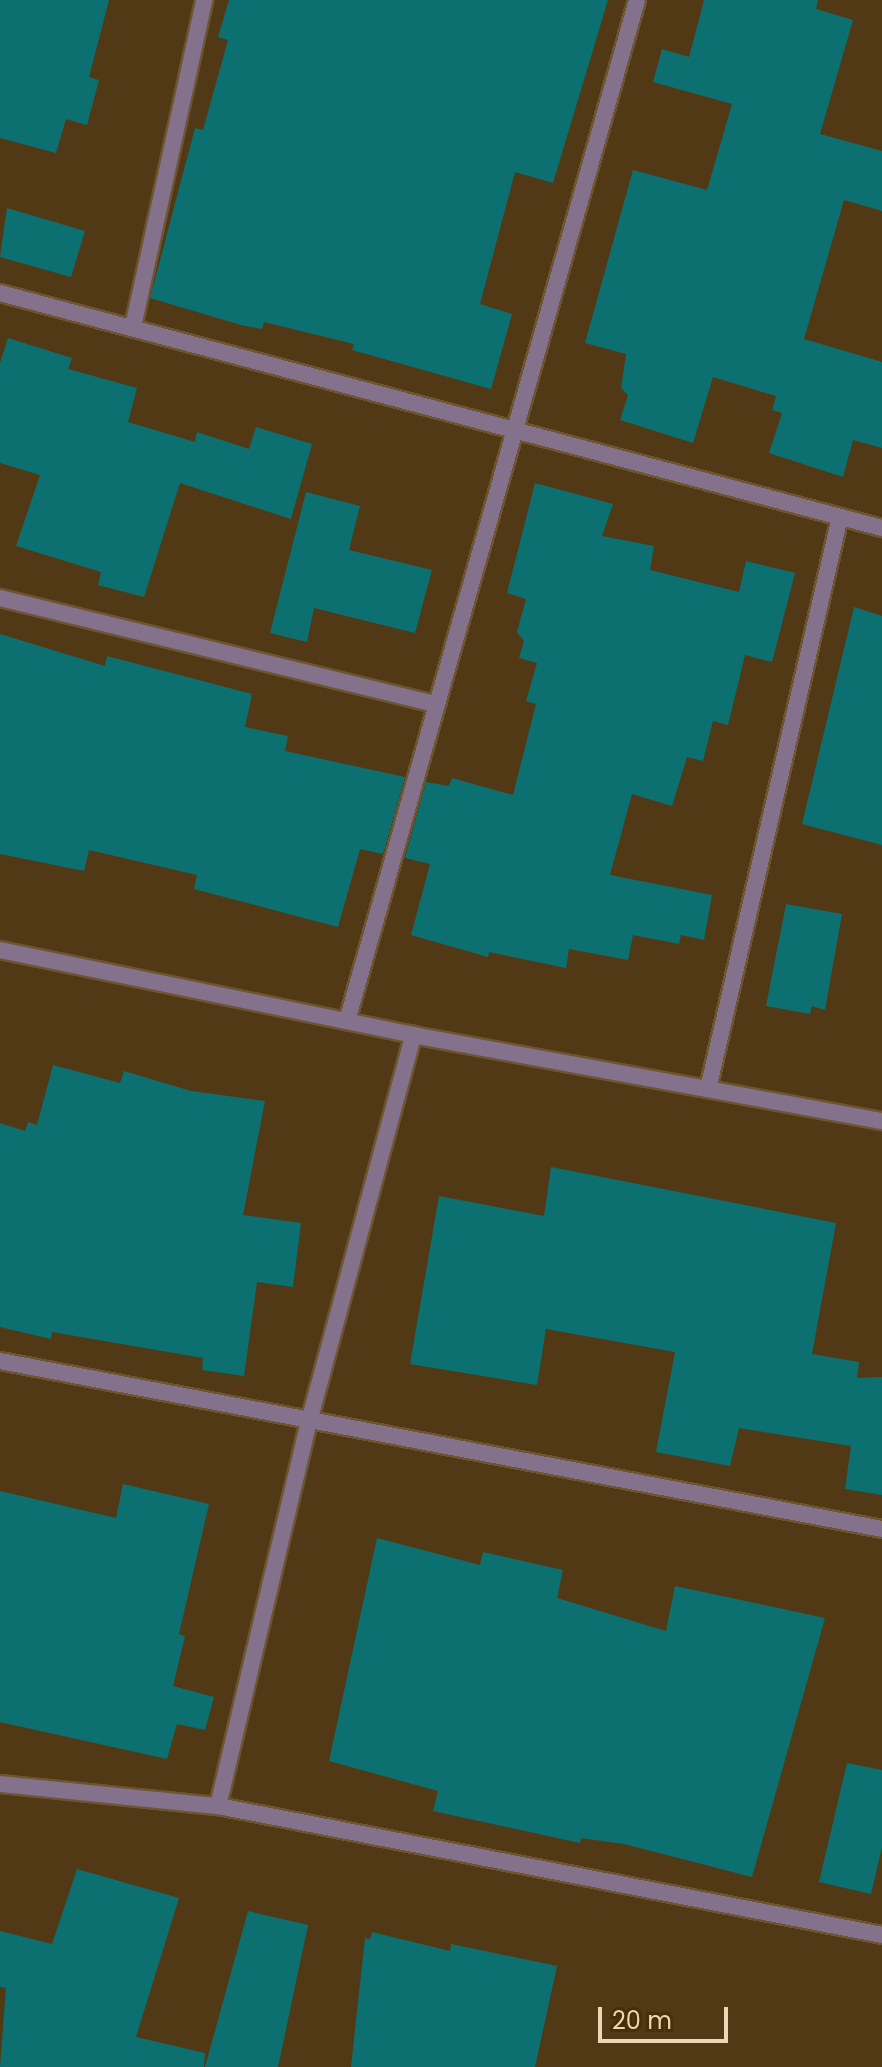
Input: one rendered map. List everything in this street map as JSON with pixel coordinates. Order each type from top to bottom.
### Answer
[{"type":"street","points":[[133,327],[204,0]]},
{"type":"street","points":[[347,1021],[434,704],[637,0]]},
{"type":"street","points":[[0,293],[512,432],[882,528]]},
{"type":"street","points":[[708,1089],[840,517]]},
{"type":"street","points":[[0,598],[434,704]]},
{"type":"street","points":[[0,950],[413,1035],[882,1121]]},
{"type":"street","points":[[218,1806],[310,1418],[413,1035]]},
{"type":"street","points":[[0,1361],[882,1529]]},
{"type":"street","points":[[0,1784],[218,1806],[882,1935]]},
{"type":"building","points":[[0,0],[109,0],[89,77],[99,80],[87,125],[66,119],[56,153],[0,138]]},
{"type":"building","points":[[229,0],[608,0],[553,183],[515,172],[480,304],[512,314],[491,389],[352,350],[354,344],[264,322],[262,329],[241,325],[150,298],[195,128],[203,130],[228,40],[218,37]]},
{"type":"building","points":[[704,0],[818,0],[816,9],[853,20],[820,134],[882,151],[882,211],[844,200],[804,339],[882,362],[882,448],[853,440],[843,477],[769,453],[782,413],[772,410],[776,396],[713,377],[693,443],[620,420],[628,395],[621,388],[626,354],[585,343],[633,170],[707,190],[732,104],[653,82],[662,49],[689,57]]},
{"type":"building","points":[[7,208],[85,231],[71,277],[0,257]]},
{"type":"building","points":[[8,338],[72,358],[68,369],[137,388],[128,422],[195,442],[197,432],[249,449],[256,427],[312,444],[291,519],[180,483],[144,597],[98,585],[101,572],[16,546],[40,475],[0,463],[0,363]]},
{"type":"building","points":[[535,483],[613,504],[602,536],[654,546],[650,570],[739,592],[746,561],[795,573],[772,662],[745,655],[728,725],[713,721],[703,761],[687,757],[672,806],[632,794],[610,875],[712,895],[704,940],[681,935],[679,944],[633,935],[628,960],[569,949],[566,968],[489,952],[488,957],[411,935],[430,864],[405,858],[426,782],[449,786],[452,778],[513,795],[536,704],[526,701],[537,663],[519,658],[524,641],[517,632],[526,599],[507,593]]},
{"type":"building","points":[[306,492],[360,506],[349,550],[432,570],[415,633],[314,608],[307,642],[270,633]]},
{"type":"building","points":[[854,607],[882,616],[882,845],[802,824]]},
{"type":"building","points":[[0,634],[105,666],[107,656],[252,694],[245,727],[288,736],[285,751],[405,777],[383,854],[360,849],[338,927],[194,889],[197,875],[89,850],[84,871],[0,854]]},
{"type":"building","points":[[786,904],[842,914],[825,1010],[812,1006],[810,1014],[766,1006]]},
{"type":"building","points":[[53,1065],[120,1083],[124,1071],[191,1091],[265,1101],[243,1215],[301,1223],[293,1287],[257,1282],[244,1376],[202,1370],[203,1358],[52,1332],[51,1339],[0,1327],[0,1123],[25,1131],[28,1122],[37,1125]]},
{"type":"building","points":[[551,1167],[836,1223],[812,1354],[859,1362],[857,1378],[882,1377],[882,1495],[845,1489],[851,1446],[739,1428],[730,1466],[656,1452],[675,1352],[546,1329],[537,1385],[410,1364],[439,1196],[544,1216]]},
{"type":"building","points":[[123,1484],[209,1504],[179,1634],[185,1636],[173,1686],[214,1697],[205,1730],[177,1724],[167,1759],[0,1722],[0,1491],[116,1518]]},
{"type":"building","points":[[377,1538],[480,1565],[483,1552],[563,1570],[557,1598],[666,1631],[675,1586],[825,1618],[752,1877],[624,1844],[581,1838],[580,1843],[433,1811],[438,1791],[329,1761]]},
{"type":"building","points":[[847,1763],[882,1770],[882,1847],[871,1894],[819,1882]]},
{"type":"building","points":[[77,1869],[179,1898],[136,2037],[205,2053],[204,2067],[0,2067],[6,1988],[0,1987],[0,1931],[52,1944]]},
{"type":"building","points":[[248,1911],[308,1925],[278,2067],[205,2067]]},
{"type":"building","points":[[372,1932],[450,1951],[451,1944],[557,1966],[535,2067],[351,2067],[365,1938],[370,1939]]}]
